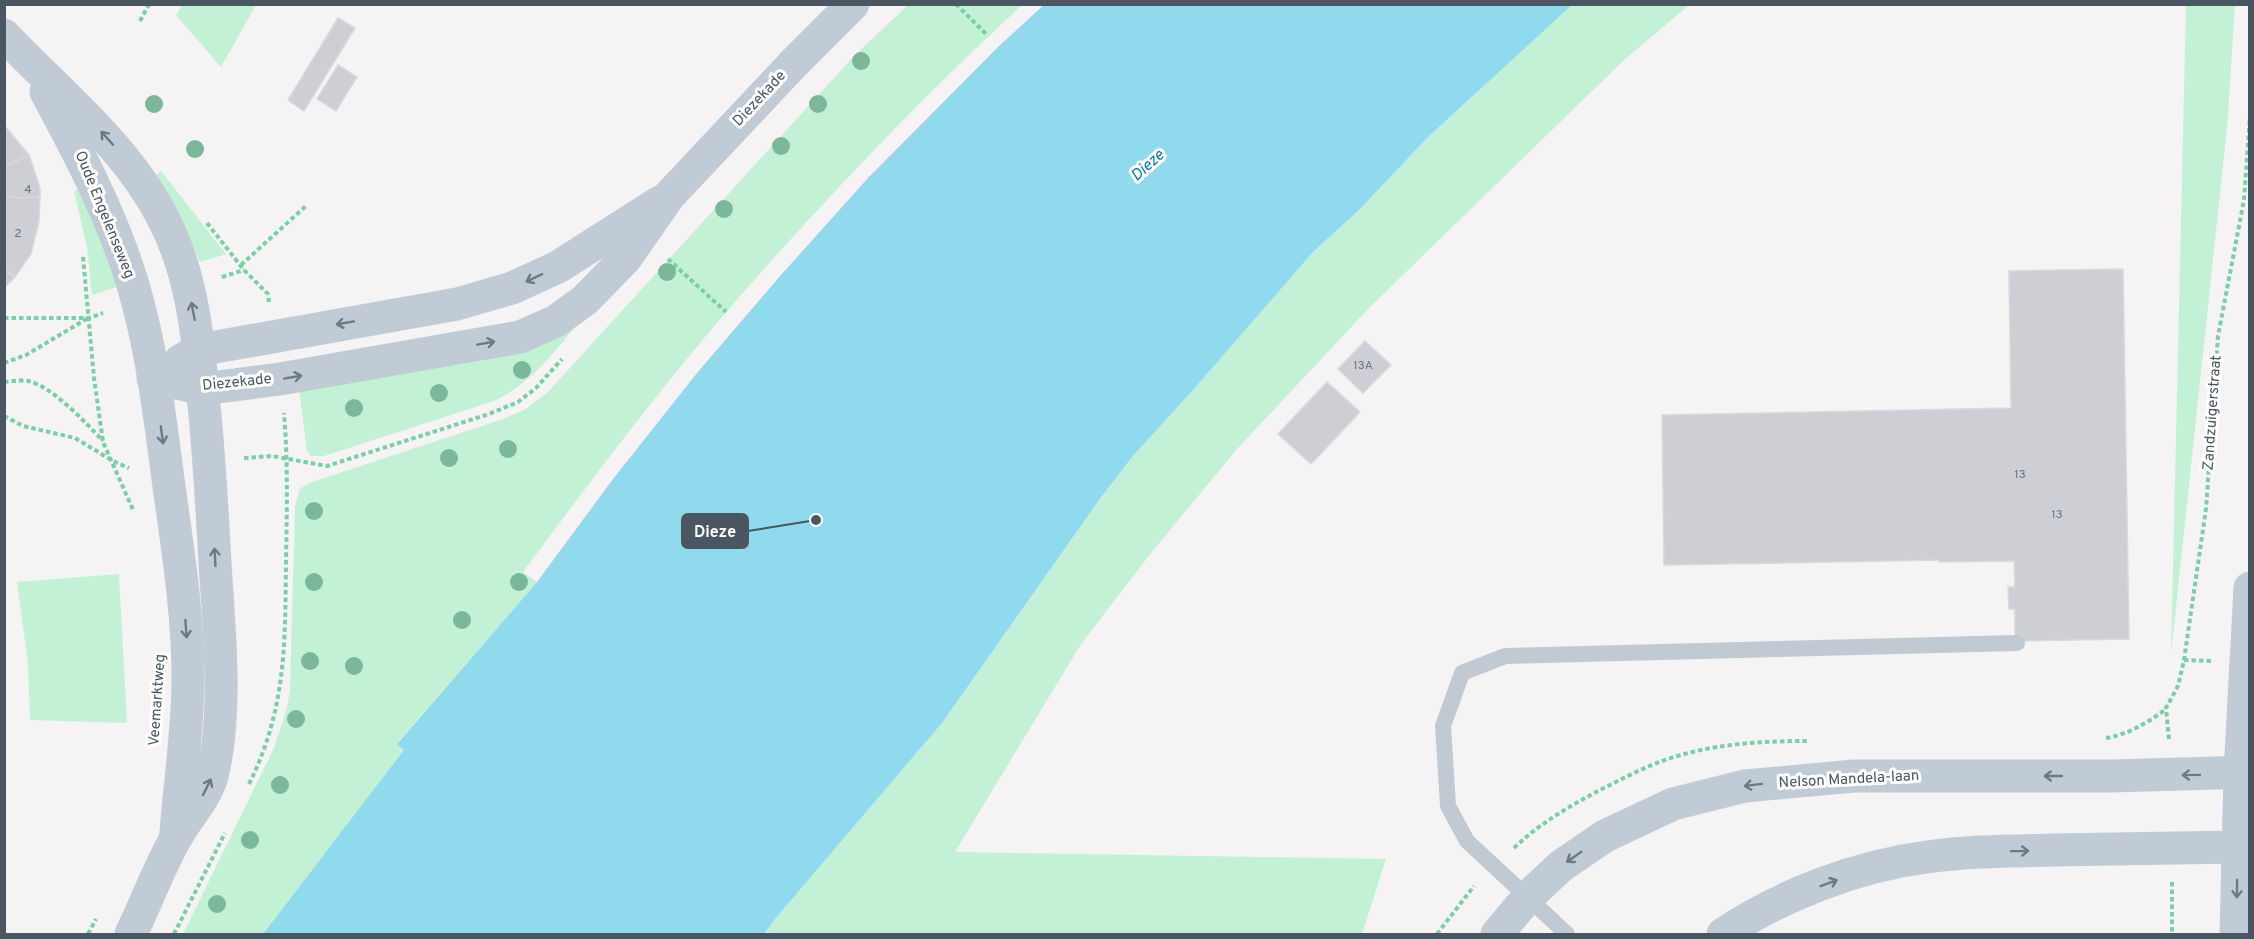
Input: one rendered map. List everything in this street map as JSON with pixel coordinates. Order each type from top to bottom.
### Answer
[{"type":"street","name":"Diezekade","points":[[153,378],[203,390],[280,379],[520,337],[556,321],[585,300],[625,259],[669,196],[853,4]]},
{"type":"street","name":"Oude Engelenseweg","points":[[4,34],[107,138],[142,182],[164,221],[188,287],[199,350],[203,390]]},
{"type":"street","name":"Oude Engelenseweg","points":[[30,61],[79,153],[123,252],[137,303],[153,378]]},
{"type":"street","name":"Diezekade","points":[[153,378],[199,350],[457,304],[512,288],[558,267],[620,225],[669,196]]},
{"type":"street","name":"Veemarktweg","points":[[153,378],[183,584],[187,633],[188,680],[176,837]]},
{"type":"street","name":"Veemarktweg","points":[[130,934],[176,837],[208,788],[215,760],[218,733],[218,621],[210,461],[203,390]]},
{"type":"street","points":[[2236,934],[2243,844],[2250,588]]},
{"type":"street","name":"Nelson Mandela-laan","points":[[1497,934],[1527,897],[1561,866],[1605,836],[1673,804],[1745,786],[1854,776],[2245,773]]},
{"type":"street","points":[[1723,934],[1775,904],[1835,880],[1878,867],[1926,857],[1980,852],[2243,844]]},
{"type":"lane","points":[[1567,934],[1467,841],[1448,806],[1443,726],[1462,673],[1505,656],[2017,643]]},
{"type":"path","points":[[140,21],[149,4]]},
{"type":"path","points":[[956,4],[988,36]]},
{"type":"path","name":"Zandzuigerstraat","points":[[2166,708],[2178,686],[2184,660],[2206,509],[2218,336],[2244,200],[2250,116]]},
{"type":"path","points":[[241,265],[307,205]]},
{"type":"path","points":[[660,252],[726,312]]},
{"type":"path","points":[[4,318],[88,318]]},
{"type":"path","points":[[4,363],[26,355],[88,318]]},
{"type":"path","points":[[88,318],[104,442],[135,514]]},
{"type":"path","points":[[4,382],[30,381],[43,388],[66,404],[104,442]]},
{"type":"path","points":[[4,416],[23,426],[75,438],[113,461]]},
{"type":"path","points":[[88,934],[98,915]]},
{"type":"green space","points":[[183,4],[256,4],[221,67],[176,15]]},
{"type":"green space","points":[[908,5],[1022,5],[945,78],[834,192],[727,311],[674,375],[523,572],[537,582],[397,743],[405,749],[263,934],[183,934],[274,748],[287,708],[290,690],[295,506],[300,489],[309,483],[503,419],[526,409],[548,392],[854,56]]},
{"type":"green space","points":[[1572,5],[1689,5],[1623,61],[1369,308],[1238,448],[1151,553],[1081,644],[955,852],[1386,859],[1362,934],[764,934],[942,723],[1099,500],[1132,457],[1313,252],[1360,209],[1428,137]]},
{"type":"green space","points":[[2186,5],[2235,5],[2227,128],[2171,654]]},
{"type":"green space","points":[[161,171],[226,254],[200,262],[155,176]]},
{"type":"green space","points":[[80,189],[120,286],[92,295],[87,247],[74,191]]},
{"type":"green space","points":[[575,327],[529,378],[494,401],[324,456],[311,456],[307,451],[299,389]]},
{"type":"green space","points":[[119,574],[127,723],[30,720],[28,664],[17,582]]},
{"type":"water","points":[[1045,4],[1572,5],[1428,137],[1360,209],[1313,252],[1132,457],[1099,500],[942,723],[764,934],[263,934],[404,750],[397,744],[537,582],[613,479],[697,373],[868,178],[998,47]]},
{"type":"building","points":[[338,18],[355,28],[304,111],[288,100]]},
{"type":"building","points":[[338,65],[357,77],[336,111],[317,99]]},
{"type":"building","points":[[4,125],[29,155],[4,167]]},
{"type":"building","points":[[29,155],[40,188],[40,197],[18,198],[4,195],[4,167]]},
{"type":"building","points":[[4,195],[18,198],[40,197],[39,221],[31,254],[15,277],[4,269]]},
{"type":"building","points":[[4,269],[15,277],[4,288]]},
{"type":"building","points":[[2123,269],[2129,639],[2015,641],[2015,609],[2009,609],[2008,587],[2015,587],[2014,561],[1939,562],[1939,560],[1664,565],[1662,415],[2011,408],[2009,271]]},
{"type":"building","points":[[1365,341],[1391,365],[1363,393],[1338,369]]},
{"type":"building","points":[[1327,382],[1360,412],[1311,464],[1278,434]]},
{"type":"place","name":"Dieze","points":[[816,520]]}]
